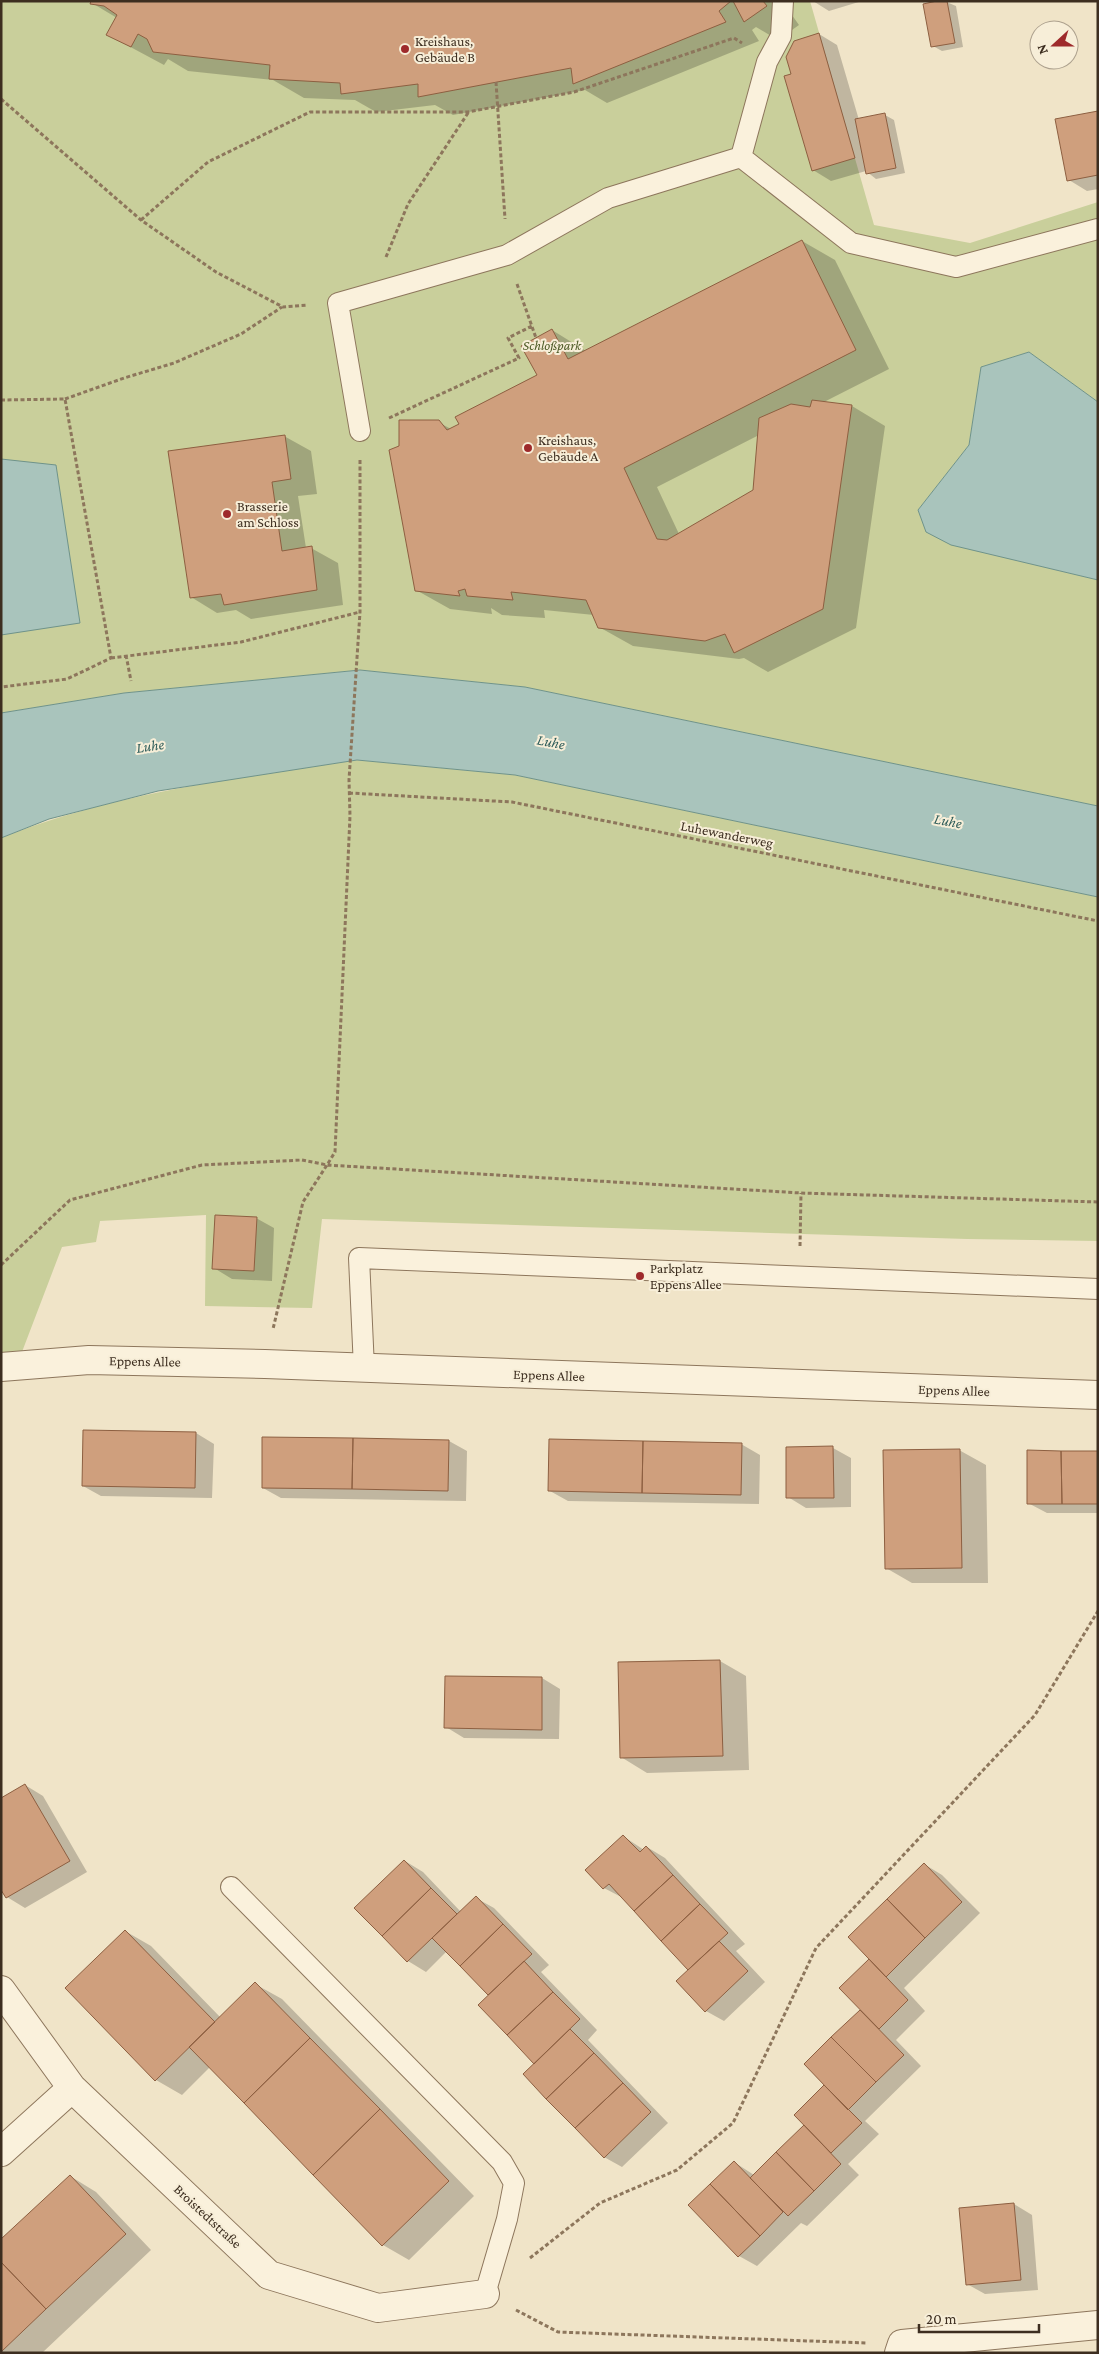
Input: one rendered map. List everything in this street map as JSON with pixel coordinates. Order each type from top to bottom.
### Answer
[{"type":"street","name":"Eppens Allee","points":[[1,1367],[89,1360],[265,1364],[1098,1395]]},
{"type":"street","name":"Broistedtstraße","points":[[1,1990],[72,2088],[269,2275],[378,2308],[485,2294]]},
{"type":"street","points":[[1,2152],[72,2088]]},
{"type":"street","points":[[901,2348],[1098,2325]]},
{"type":"lane","points":[[741,156],[767,62],[781,36],[783,1]]},
{"type":"lane","points":[[741,156],[852,243],[956,267],[1098,229]]},
{"type":"lane","points":[[360,431],[338,303],[507,255],[608,198],[741,156]]},
{"type":"lane","points":[[364,1368],[359,1258],[1098,1289]]},
{"type":"lane","points":[[232,1886],[502,2162],[514,2183],[507,2219],[485,2294]]},
{"type":"path","points":[[140,220],[208,162],[310,112],[468,112],[574,92],[734,38],[767,62]]},
{"type":"path","points":[[496,82],[507,255],[536,338]]},
{"type":"path","points":[[1,99],[140,220],[216,272],[283,307]]},
{"type":"path","points":[[375,293],[393,237],[408,204],[468,112]]},
{"type":"path","points":[[1,400],[65,399],[174,363],[241,334],[283,307],[338,303]]},
{"type":"path","points":[[265,1364],[303,1202],[335,1152],[350,816],[349,780],[360,612],[360,431],[519,358],[508,338],[532,326]]},
{"type":"path","points":[[65,399],[111,658]]},
{"type":"path","points":[[1,687],[67,679],[111,658],[241,642],[360,612]]},
{"type":"path","points":[[126,655],[130,681]]},
{"type":"path","name":"Luhewanderweg","points":[[349,793],[512,802],[1098,921]]},
{"type":"path","points":[[1,1265],[70,1200],[202,1165],[302,1160],[327,1166],[801,1193],[1098,1202]]},
{"type":"path","points":[[799,1277],[801,1193]]},
{"type":"path","points":[[901,2348],[558,2332],[485,2294],[600,2203],[677,2170],[733,2123],[816,1948],[1035,1715],[1098,1611]]},
{"type":"green space","name":"Schloßpark","points":[[1,1],[810,1],[874,225],[970,243],[1098,202],[1098,402],[1029,352],[981,367],[969,445],[918,510],[951,544],[1098,580],[1098,806],[525,687],[360,670],[124,693],[1,713]]},
{"type":"green space","points":[[357,760],[515,775],[1098,897],[1098,1241],[967,1239],[322,1219],[312,1308],[205,1306],[206,1215],[100,1221],[96,1242],[62,1247],[17,1365],[1,1367],[1,838],[45,822],[132,798],[221,781]]},
{"type":"water","points":[[1029,352],[1098,402],[1098,580],[951,545],[926,532],[918,510],[969,445],[981,367]]},
{"type":"water","points":[[1,459],[56,465],[80,623],[1,635]]},
{"type":"water","name":"Luhe","points":[[360,670],[525,687],[1098,806],[1098,897],[515,775],[357,760],[158,791],[49,819],[1,838],[1,713],[124,693]]},
{"type":"building","name":"Kreishaus, Gebäude B","points":[[91,1],[731,1],[719,11],[726,22],[573,84],[571,68],[418,97],[418,84],[341,94],[340,83],[269,79],[270,65],[153,52],[147,39],[138,34],[131,47],[106,35],[117,15],[104,6],[90,4]]},
{"type":"building","points":[[733,1],[763,1],[767,6],[744,22]]},
{"type":"building","points":[[947,1],[955,43],[931,47],[923,4]]},
{"type":"building","points":[[819,33],[855,158],[812,171],[784,76],[791,74],[786,57],[794,41]]},
{"type":"building","points":[[1098,111],[1098,175],[1067,181],[1055,119]]},
{"type":"building","points":[[885,113],[896,168],[866,174],[855,119]]},
{"type":"building","name":"Kreishaus, Gebäude A","points":[[802,240],[856,350],[624,468],[657,539],[667,540],[753,490],[759,418],[791,404],[810,407],[812,400],[852,405],[823,609],[734,653],[725,634],[705,641],[598,628],[586,600],[511,592],[513,600],[467,596],[465,589],[458,591],[460,596],[415,591],[389,450],[399,446],[399,420],[439,420],[447,430],[459,424],[455,417],[537,375],[521,346],[552,329],[568,359]]},
{"type":"building","name":"Brasserie am Schloss","points":[[285,435],[291,479],[272,482],[282,551],[312,546],[317,590],[224,605],[221,594],[190,598],[168,451]]},
{"type":"building","points":[[215,1215],[257,1217],[254,1271],[212,1269]]},
{"type":"building","points":[[83,1430],[196,1432],[195,1488],[82,1486]]},
{"type":"building","points":[[262,1437],[353,1438],[352,1489],[262,1488]]},
{"type":"building","points":[[353,1438],[449,1440],[448,1491],[352,1489]]},
{"type":"building","points":[[549,1439],[643,1441],[642,1493],[548,1491]]},
{"type":"building","points":[[643,1441],[742,1443],[741,1495],[642,1493]]},
{"type":"building","points":[[833,1446],[834,1498],[786,1498],[786,1447]]},
{"type":"building","points":[[960,1449],[962,1568],[885,1569],[883,1450]]},
{"type":"building","points":[[1027,1450],[1061,1451],[1062,1504],[1027,1504]]},
{"type":"building","points":[[1061,1451],[1098,1451],[1098,1504],[1062,1504]]},
{"type":"building","points":[[720,1660],[723,1756],[620,1758],[618,1662]]},
{"type":"building","points":[[445,1676],[542,1677],[542,1730],[444,1728]]},
{"type":"building","points":[[25,1784],[70,1861],[6,1898],[1,1890],[1,1798]]},
{"type":"building","points":[[623,1835],[640,1852],[646,1846],[673,1875],[634,1911],[609,1884],[603,1889],[585,1870]]},
{"type":"building","points":[[404,1860],[431,1888],[382,1936],[354,1908]]},
{"type":"building","points":[[924,1863],[962,1902],[925,1938],[887,1899]]},
{"type":"building","points":[[673,1875],[700,1904],[661,1941],[634,1911]]},
{"type":"building","points":[[431,1888],[457,1914],[407,1962],[382,1936]]},
{"type":"building","points":[[476,1896],[503,1924],[460,1966],[432,1938]]},
{"type":"building","points":[[887,1899],[925,1938],[886,1977],[848,1937]]},
{"type":"building","points":[[700,1904],[728,1933],[688,1970],[661,1941]]},
{"type":"building","points":[[503,1924],[532,1954],[488,1995],[460,1966]]},
{"type":"building","points":[[125,1930],[215,2022],[155,2081],[65,1988]]},
{"type":"building","points":[[719,1941],[748,1971],[705,2012],[676,1981]]},
{"type":"building","points":[[869,1959],[908,2000],[879,2029],[839,1988]]},
{"type":"building","points":[[524,1961],[553,1992],[507,2035],[478,2005]]},
{"type":"building","points":[[255,1982],[310,2038],[244,2103],[189,2047]]},
{"type":"building","points":[[553,1992],[580,2019],[534,2064],[507,2035]]},
{"type":"building","points":[[860,2010],[904,2055],[876,2082],[831,2037]]},
{"type":"building","points":[[570,2029],[594,2053],[546,2099],[523,2074]]},
{"type":"building","points":[[831,2037],[876,2082],[848,2110],[804,2064]]},
{"type":"building","points":[[310,2038],[380,2109],[313,2175],[244,2103]]},
{"type":"building","points":[[594,2053],[623,2083],[575,2128],[546,2099]]},
{"type":"building","points":[[623,2083],[651,2112],[604,2158],[575,2128]]},
{"type":"building","points":[[824,2085],[862,2123],[831,2153],[794,2115]]},
{"type":"building","points":[[380,2109],[449,2181],[382,2246],[313,2175]]},
{"type":"building","points":[[804,2125],[841,2164],[814,2191],[776,2152]]},
{"type":"building","points":[[776,2152],[814,2191],[788,2216],[750,2178]]},
{"type":"building","points":[[734,2161],[783,2212],[760,2236],[710,2184]]},
{"type":"building","points":[[70,2175],[126,2234],[46,2309],[1,2262],[1,2239]]},
{"type":"building","points":[[710,2184],[760,2236],[738,2257],[688,2205]]},
{"type":"building","points":[[1014,2203],[1021,2280],[966,2285],[959,2208]]},
{"type":"building","points":[[1,2262],[46,2309],[1,2352]]},
{"type":"place","name":"Kreishaus, Gebäude B","points":[[405,49]]},
{"type":"place","name":"Kreishaus, Gebäude A","points":[[528,448]]},
{"type":"place","name":"Brasserie am Schloss","points":[[227,514]]},
{"type":"place","name":"Parkplatz Eppens Allee","points":[[640,1276]]}]
